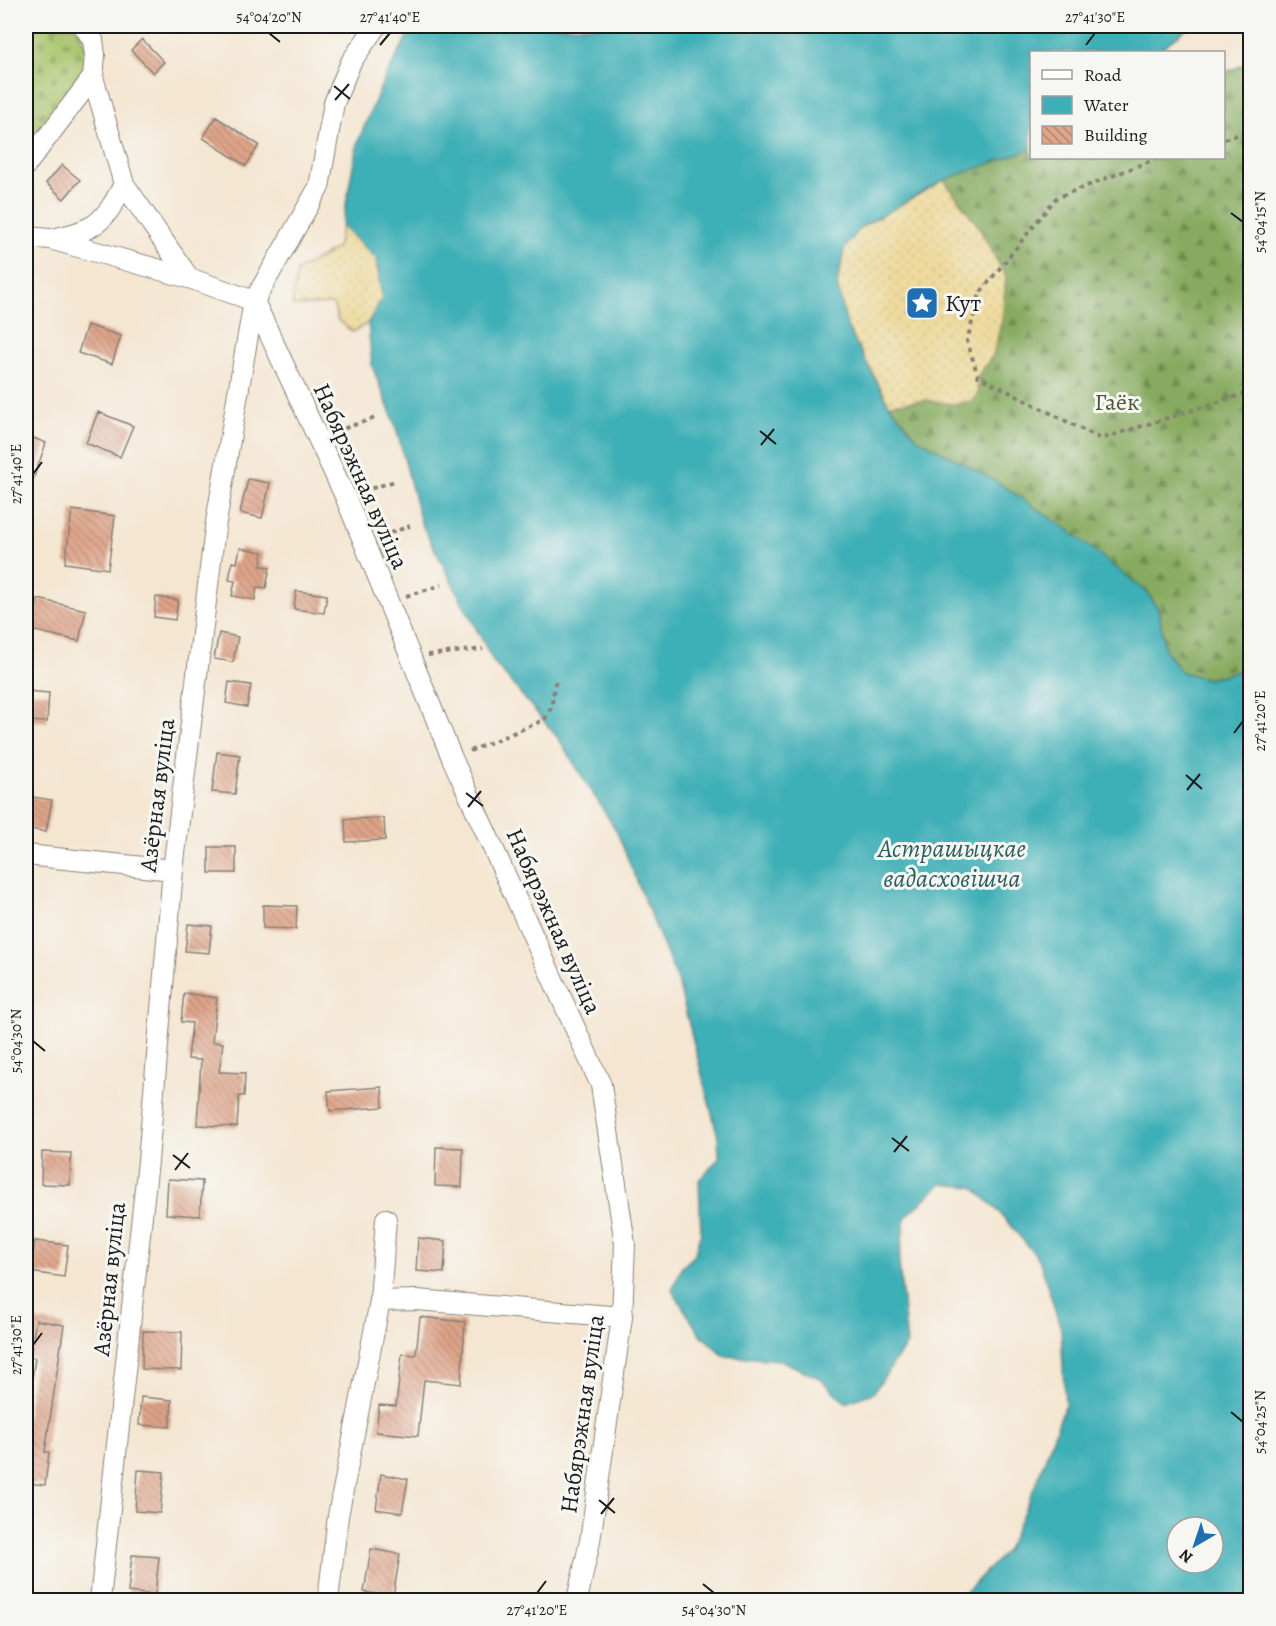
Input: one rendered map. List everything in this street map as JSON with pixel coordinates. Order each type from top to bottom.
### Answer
[{"type":"street","points":[[84,26],[93,40],[93,77],[124,184],[189,278]]},
{"type":"street","name":"Азёрная вуліца","points":[[100,1600],[148,1161],[173,870],[215,528],[254,301],[319,187],[334,103],[351,63],[376,26]]},
{"type":"street","points":[[26,165],[93,77]]},
{"type":"street","points":[[50,239],[82,232],[100,222],[112,207],[124,184]]},
{"type":"street","points":[[26,237],[50,239],[189,278],[254,301]]},
{"type":"street","name":"Набярэжная вуліца","points":[[254,301],[345,496],[452,758],[601,1085],[625,1244],[622,1317],[590,1541],[577,1600]]},
{"type":"street","points":[[26,855],[173,870]]},
{"type":"street","points":[[328,1600],[338,1516],[380,1300],[386,1219]]},
{"type":"street","points":[[380,1300],[417,1300],[622,1317]]},
{"type":"path","points":[[1225,139],[1251,131]]},
{"type":"path","points":[[1155,159],[1056,198],[980,292],[967,341],[978,376],[1101,439],[1251,392]]},
{"type":"path","points":[[320,441],[348,426],[378,417]]},
{"type":"path","points":[[345,496],[395,481]]},
{"type":"path","points":[[365,543],[410,526]]},
{"type":"path","points":[[388,601],[442,585]]},
{"type":"path","points":[[410,657],[483,649]]},
{"type":"path","points":[[452,758],[544,720],[551,708],[556,679]]},
{"type":"green space","points":[[26,26],[78,26],[90,61],[80,83],[26,155]]},
{"type":"green space","name":"Гаёк","points":[[1250,62],[1250,668],[1208,679],[1181,672],[1165,650],[1159,611],[950,457],[917,438],[889,404],[927,400],[952,404],[978,393],[978,376],[993,355],[1006,277],[978,226],[944,180],[1030,148],[1030,159],[1225,159],[1225,73]]},
{"type":"sand","name":"Кут","points":[[944,180],[978,226],[1006,277],[1002,320],[993,355],[978,376],[978,393],[972,401],[952,404],[927,400],[889,404],[847,326],[837,285],[844,249],[861,227]]},
{"type":"sand","points":[[342,226],[376,258],[382,299],[368,323],[353,332],[338,320],[333,304],[292,306],[297,271],[337,248]]},
{"type":"water","name":"Астрашыцкае вадасховішча","points":[[413,26],[1190,26],[1158,51],[1030,51],[1030,149],[944,180],[861,227],[844,249],[837,285],[847,326],[889,404],[917,438],[997,482],[1067,529],[1148,593],[1159,611],[1165,650],[1181,672],[1208,679],[1250,668],[1250,1600],[958,1600],[1007,1550],[1035,1486],[1065,1405],[1061,1329],[1039,1259],[999,1212],[973,1187],[941,1184],[905,1218],[899,1262],[907,1344],[873,1393],[846,1403],[819,1378],[780,1360],[724,1356],[699,1333],[672,1290],[682,1267],[694,1256],[701,1234],[699,1180],[719,1158],[718,1137],[678,982],[616,830],[558,738],[493,661],[421,523],[395,424],[372,366],[368,323],[382,299],[376,258],[342,226],[357,144],[382,84]]},
{"type":"building","points":[[142,39],[164,62],[153,73],[131,50]]},
{"type":"building","points":[[216,117],[259,145],[246,166],[203,138]]},
{"type":"building","points":[[62,165],[80,180],[64,199],[46,183]]},
{"type":"building","points":[[87,325],[121,336],[112,364],[78,353]]},
{"type":"building","points":[[98,412],[133,426],[120,457],[86,443]]},
{"type":"building","points":[[26,435],[46,443],[28,494],[26,494]]},
{"type":"building","points":[[248,479],[270,483],[262,518],[240,513]]},
{"type":"building","points":[[72,510],[115,516],[108,569],[65,563]]},
{"type":"building","points":[[240,548],[263,552],[261,566],[270,567],[266,588],[257,587],[255,600],[232,596],[235,581],[229,580],[232,562],[237,563]]},
{"type":"building","points":[[296,591],[327,595],[324,613],[294,609]]},
{"type":"building","points":[[156,597],[178,600],[175,620],[154,617]]},
{"type":"building","points":[[38,599],[86,610],[79,641],[31,630]]},
{"type":"building","points":[[219,633],[238,637],[233,662],[214,659]]},
{"type":"building","points":[[229,682],[251,685],[247,707],[226,703]]},
{"type":"building","points":[[26,691],[49,693],[47,722],[26,721]]},
{"type":"building","points":[[217,752],[240,755],[235,794],[212,792]]},
{"type":"building","points":[[26,796],[52,800],[46,832],[26,828]]},
{"type":"building","points":[[384,818],[385,840],[346,842],[345,819]]},
{"type":"building","points":[[209,847],[236,847],[236,873],[209,873]]},
{"type":"building","points":[[263,905],[297,906],[296,929],[263,928]]},
{"type":"building","points":[[188,924],[212,926],[209,953],[185,951]]},
{"type":"building","points":[[184,993],[217,998],[212,1042],[223,1043],[219,1072],[245,1073],[244,1096],[239,1096],[237,1127],[197,1125],[201,1060],[188,1059],[192,1023],[181,1022]]},
{"type":"building","points":[[382,1087],[383,1107],[330,1111],[328,1091]]},
{"type":"building","points":[[436,1147],[463,1148],[462,1187],[435,1186]]},
{"type":"building","points":[[42,1152],[71,1153],[70,1185],[41,1184]]},
{"type":"building","points":[[168,1179],[202,1181],[200,1216],[166,1214]]},
{"type":"building","points":[[418,1238],[446,1241],[444,1273],[416,1271]]},
{"type":"building","points":[[35,1241],[68,1245],[64,1277],[30,1272]]},
{"type":"building","points":[[420,1317],[465,1322],[461,1384],[424,1380],[418,1436],[376,1432],[379,1405],[396,1406],[402,1354],[416,1355]]},
{"type":"building","points":[[36,1320],[64,1325],[45,1452],[49,1452],[45,1485],[26,1483],[26,1420],[35,1358],[30,1357]]},
{"type":"building","points":[[143,1331],[182,1332],[181,1370],[142,1369]]},
{"type":"building","points":[[141,1397],[172,1400],[170,1427],[139,1425]]},
{"type":"building","points":[[138,1470],[164,1472],[160,1513],[135,1511]]},
{"type":"building","points":[[381,1474],[408,1479],[402,1513],[376,1509]]},
{"type":"building","points":[[371,1549],[400,1554],[393,1597],[364,1592]]},
{"type":"building","points":[[132,1555],[159,1557],[155,1595],[128,1592]]},
{"type":"place","name":"Кут","points":[[922,303]]}]
